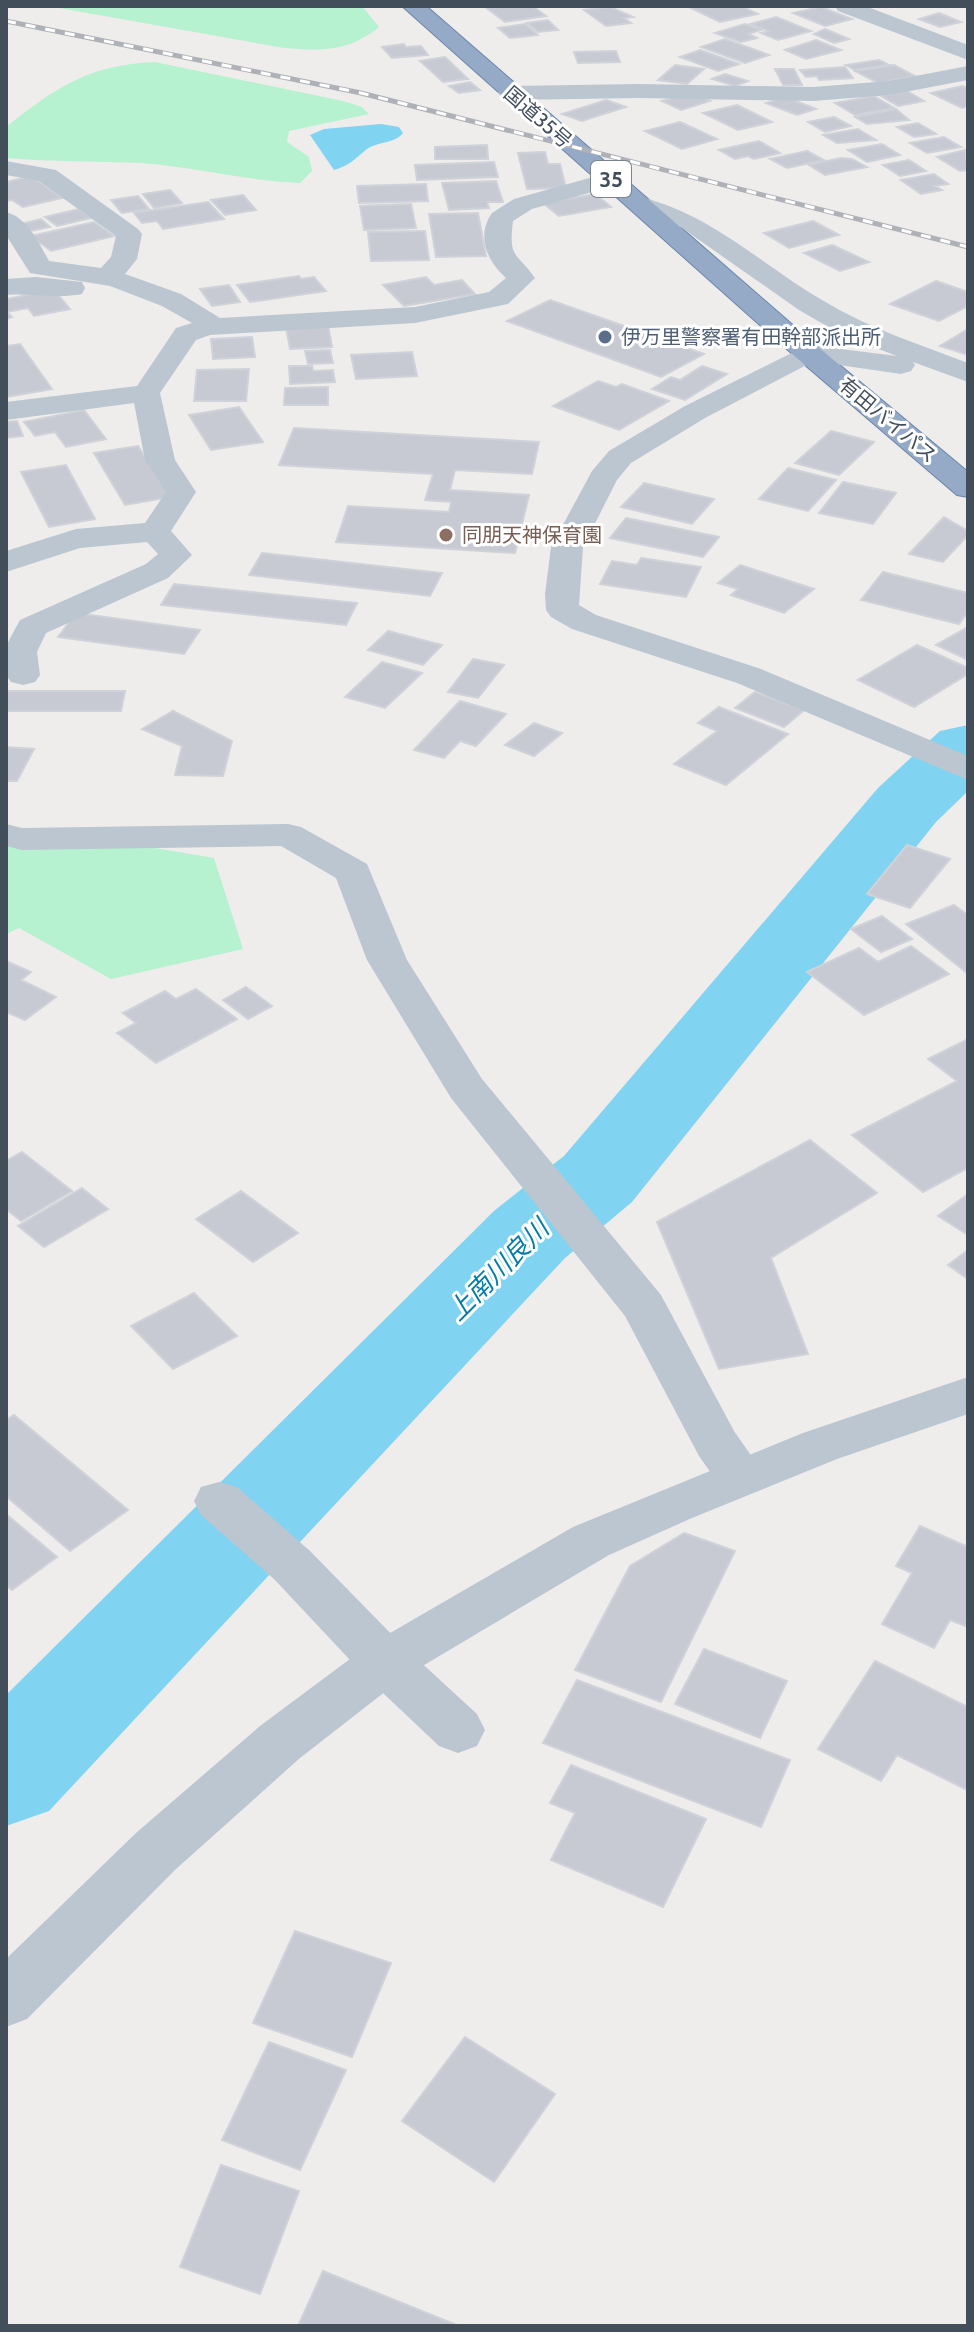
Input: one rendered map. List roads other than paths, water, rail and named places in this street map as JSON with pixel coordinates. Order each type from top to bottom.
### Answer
[{"type":"highway","name":"国道35号","points":[[413,6],[808,353]]},
{"type":"highway","name":"有田バイパス","points":[[808,353],[968,488]]},
{"type":"street","points":[[846,6],[968,53]]},
{"type":"street","points":[[510,93],[655,91],[822,96],[882,92],[968,73]]},
{"type":"street","points":[[6,168],[47,175],[129,234],[124,259],[107,277]]},
{"type":"street","points":[[155,532],[181,492],[160,460],[146,393],[186,334],[205,329],[415,315],[498,298],[522,278],[501,260],[498,237],[501,218],[523,204],[611,179]]},
{"type":"street","points":[[641,205],[691,223],[809,304],[854,330],[968,373]]},
{"type":"street","points":[[6,220],[23,237],[39,267],[54,272],[107,277],[200,314],[205,329]]},
{"type":"street","points":[[6,287],[69,287],[205,329]]},
{"type":"street","points":[[968,373],[808,353],[695,412],[620,457],[603,477],[567,547],[561,594],[563,610],[584,622],[749,676],[862,727],[968,769]]},
{"type":"street","points":[[6,411],[146,393]]},
{"type":"street","points":[[6,562],[76,539],[155,532]]},
{"type":"street","points":[[23,675],[20,652],[32,627],[157,571],[176,555],[155,532]]},
{"type":"street","points":[[6,835],[22,839],[288,835],[353,872],[387,960],[466,1088],[644,1307],[716,1443],[741,1477]]},
{"type":"street","points":[[6,1999],[156,1851],[280,1742],[385,1662],[591,1541],[741,1477],[968,1395]]},
{"type":"street","points":[[219,1501],[292,1565],[385,1662],[458,1730]]},
{"type":"water","points":[[381,124],[399,127],[403,133],[395,139],[372,146],[348,164],[334,170],[310,135],[324,129]]},
{"type":"waterway","name":"上南川良川","points":[[6,1774],[530,1234],[598,1179],[907,805],[968,748]]},
{"type":"railway","points":[[6,21],[361,93],[968,247]]},
{"type":"place","name":"伊万里警察署有田幹部派出所","points":[[605,337]]},
{"type":"place","name":"同朋天神保育園","points":[[446,535]]}]
